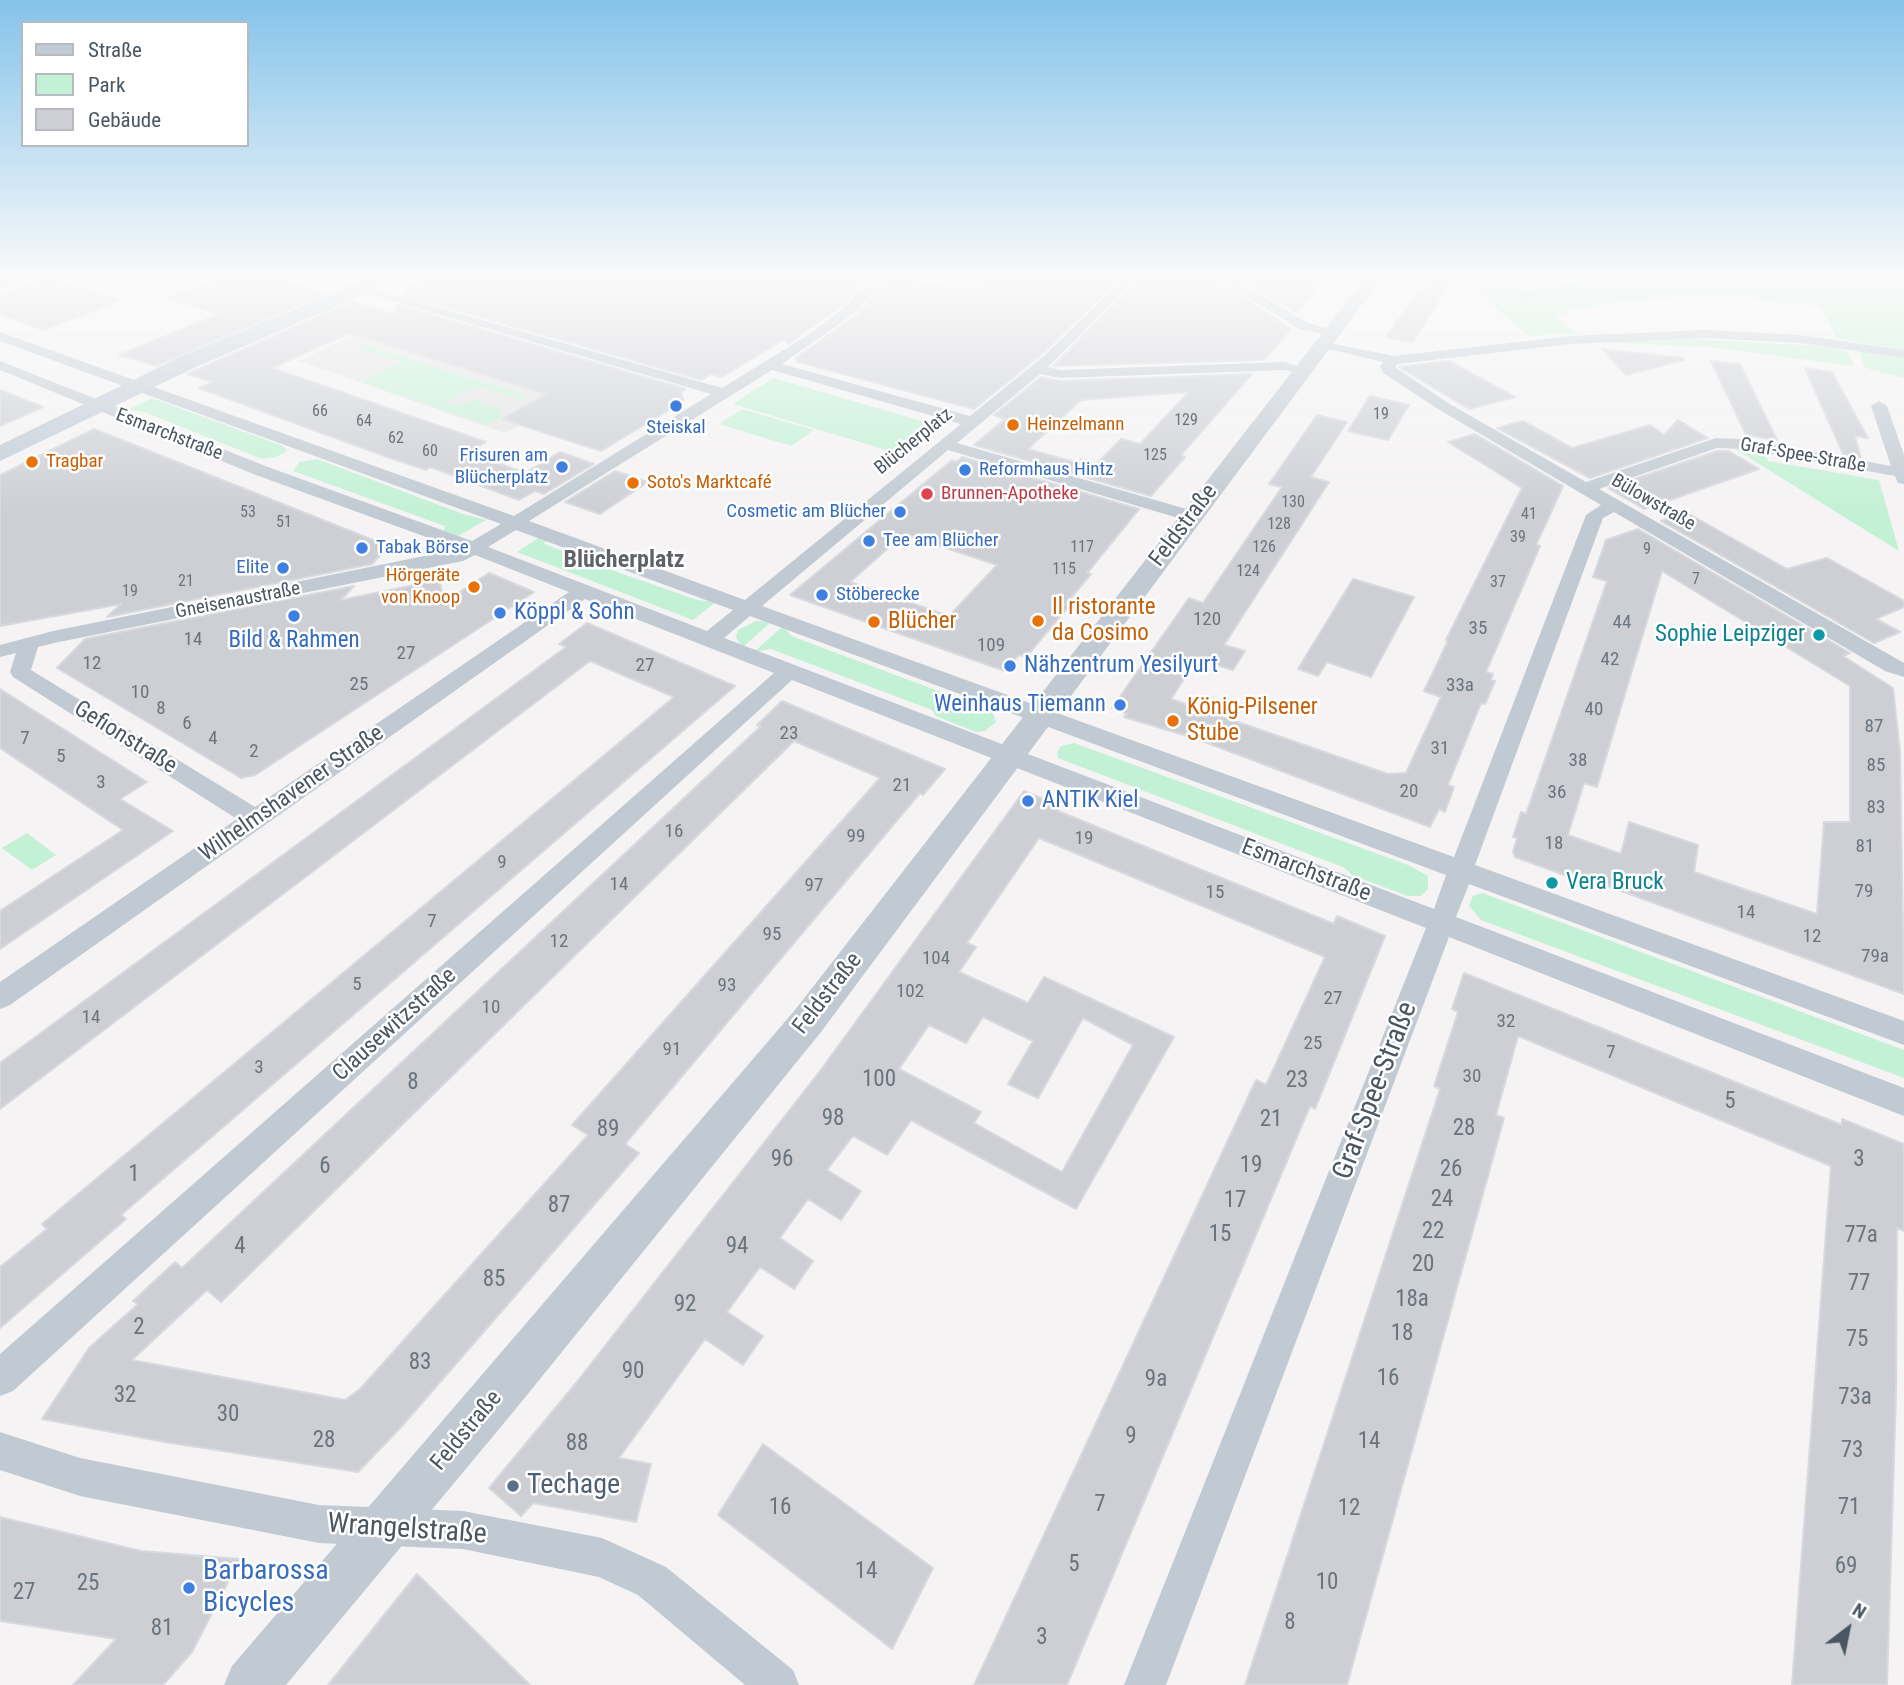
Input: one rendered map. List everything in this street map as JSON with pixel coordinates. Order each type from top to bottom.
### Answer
[{"type":"main road","points":[[0,454],[137,387],[206,357]]},
{"type":"street","name":"Esmarchstraße","points":[[54,357],[747,607],[1904,1033]]},
{"type":"street","points":[[594,357],[723,394]]},
{"type":"street","points":[[474,548],[783,357]]},
{"type":"street","points":[[972,422],[1051,357]]},
{"type":"street","points":[[1038,369],[1060,374],[1284,366],[1304,357]]},
{"type":"street","name":"Feldstraße","points":[[251,1685],[808,1021],[1314,357]]},
{"type":"street","name":"Bülowstraße","points":[[1358,357],[1390,363],[1391,373],[1419,391],[1904,670]]},
{"type":"street","points":[[1390,363],[1440,357]]},
{"type":"street","name":"Esmarchstraße","points":[[0,365],[98,407],[262,471],[474,548],[1904,1102]]},
{"type":"street","name":"Blücherplatz","points":[[770,365],[972,422]]},
{"type":"street","points":[[1879,406],[1903,475]]},
{"type":"street","name":"Blücherplatz","points":[[747,607],[972,422]]},
{"type":"street","name":"Graf-Spee-Straße","points":[[1585,488],[1716,443],[1743,444],[1903,475]]},
{"type":"street","points":[[944,444],[1191,516]]},
{"type":"street","points":[[262,471],[309,447]]},
{"type":"street","name":"Graf-Spee-Straße","points":[[1144,1685],[1441,923],[1595,515],[1614,505]]},
{"type":"street","name":"Gneisenaustraße","points":[[0,652],[452,559],[474,548]]},
{"type":"street","name":"Wilhelmshavener Straße","points":[[0,997],[583,591]]},
{"type":"street","points":[[709,640],[747,607]]},
{"type":"street","name":"Gefionstraße","points":[[29,644],[20,672],[255,819]]},
{"type":"street","name":"Clausewitzstraße","points":[[0,1378],[789,671]]},
{"type":"street","name":"Wrangelstraße","points":[[0,1451],[80,1477],[319,1524],[463,1530],[578,1551],[623,1565],[652,1581],[778,1685]]},
{"type":"shaded area","points":[[308,357],[500,357],[632,378],[504,433],[299,361]]},
{"type":"green space","points":[[386,357],[403,357],[527,396],[520,400],[477,386],[446,402],[454,406],[479,398],[482,404],[500,408],[501,417],[486,424],[362,382],[402,362]]},
{"type":"green space","points":[[1783,357],[1850,357],[1854,366]]},
{"type":"green space","points":[[1861,357],[1904,358],[1904,378],[1865,368]]},
{"type":"green space","points":[[773,378],[939,426],[903,455],[733,404]]},
{"type":"green space","points":[[152,398],[283,446],[287,451],[276,457],[262,459],[144,412],[128,410]]},
{"type":"green space","points":[[742,409],[814,430],[791,446],[719,424]]},
{"type":"green space","points":[[1735,449],[1766,453],[1768,461],[1879,480],[1899,551]]},
{"type":"green space","points":[[317,459],[463,514],[486,520],[458,536],[444,531],[445,526],[293,471],[299,462]]},
{"type":"green space","points":[[540,537],[547,539],[544,544],[623,574],[697,600],[716,602],[693,620],[517,552]]},
{"type":"green space","points":[[756,621],[771,622],[743,647],[736,638],[738,630]]},
{"type":"green space","points":[[783,626],[791,636],[992,711],[996,722],[985,731],[976,732],[936,716],[932,710],[771,649],[754,652]]},
{"type":"green space","points":[[1074,743],[1408,865],[1428,876],[1428,889],[1421,896],[1408,896],[1352,875],[1345,868],[1058,758],[1057,752],[1061,746]]},
{"type":"green space","points":[[27,833],[56,855],[32,870],[2,848]]},
{"type":"green space","points":[[1482,893],[1904,1050],[1904,1078],[1481,920],[1469,906],[1473,896]]},
{"type":"building","points":[[124,357],[178,357],[156,366]]},
{"type":"building","points":[[227,357],[297,357],[272,368],[486,442],[468,452],[525,473],[560,452],[594,464],[544,494],[535,491],[519,500],[430,467],[426,470],[387,457],[199,388],[213,382],[187,374]]},
{"type":"building","points":[[425,357],[575,357],[686,389],[681,393],[684,401],[601,451],[502,419],[546,394]]},
{"type":"building","points":[[620,357],[756,357],[722,377],[711,374],[702,380]]},
{"type":"building","points":[[1039,357],[974,409],[798,362],[796,358]]},
{"type":"building","points":[[1062,357],[1267,357],[1264,360],[1053,366]]},
{"type":"building","points":[[1609,357],[1684,358],[1684,360],[1626,375]]},
{"type":"building","points":[[1449,361],[1515,397],[1469,409],[1399,367]]},
{"type":"building","points":[[1711,361],[1740,364],[1777,440],[1746,435]]},
{"type":"building","points":[[1805,368],[1832,372],[1868,438],[1855,436],[1861,458],[1843,454]]},
{"type":"building","points":[[1252,374],[1181,455],[1185,457],[1151,496],[974,445],[1005,419],[994,415],[1041,377],[1060,381]],"holes":[[[1189,392],[1140,444],[1121,439],[1096,464],[1081,459],[1078,463],[1028,449],[1081,400]]]},
{"type":"building","points":[[0,390],[43,407],[0,426]]},
{"type":"building","points":[[1370,396],[1409,405],[1388,440],[1348,431]]},
{"type":"building","points":[[1317,415],[1347,422],[1311,477],[1329,482],[1224,645],[1245,651],[1233,670],[1197,659],[1171,699],[1388,774],[1406,773],[1441,697],[1424,691],[1448,641],[1446,640],[1522,488],[1448,442],[1475,434],[1563,486],[1536,545],[1540,546],[1486,672],[1493,674],[1491,680],[1495,681],[1485,704],[1481,703],[1448,785],[1454,787],[1445,812],[1439,809],[1430,827],[1194,738],[1124,717],[1127,714],[1112,708],[1189,598],[1203,603],[1282,487],[1269,484]]},
{"type":"building","points":[[1678,420],[1708,438],[1590,478],[1497,428],[1523,421],[1572,448],[1650,425],[1664,435]]},
{"type":"building","points":[[94,429],[388,546],[372,564],[107,617],[121,604],[0,626],[0,475]]},
{"type":"building","points":[[1717,451],[1729,451],[1759,469],[1644,509],[1608,488]]},
{"type":"building","points":[[962,457],[1139,509],[1087,573],[1091,574],[1065,605],[1069,606],[1026,657],[1019,655],[1005,671],[790,595],[952,460],[956,462]],"holes":[[[904,534],[997,565],[949,616],[850,582]]]},
{"type":"building","points":[[615,471],[648,482],[600,514],[565,502]]},
{"type":"building","points":[[1687,513],[1787,569],[1827,558],[1904,601],[1904,607],[1876,619],[1900,632],[1874,643],[1661,521]]},
{"type":"building","points":[[1638,529],[1850,653],[1843,656],[1893,688],[1900,752],[1904,994],[1569,872],[1567,876],[1515,857],[1513,852],[1517,838],[1513,837],[1521,812],[1526,814],[1607,581],[1593,577],[1606,540]],"holes":[[[1662,571],[1850,686],[1850,822],[1824,822],[1817,914],[1694,872],[1698,845],[1629,822],[1621,854],[1568,835],[1584,783],[1597,787]]]},
{"type":"building","points":[[489,573],[534,592],[255,775],[241,778],[57,668],[85,639],[354,586],[341,600],[440,580],[443,603]]},
{"type":"building","points":[[1353,579],[1414,597],[1371,677],[1327,662],[1318,676],[1298,669]]},
{"type":"building","points":[[587,623],[735,686],[121,1215],[126,1219],[0,1328],[0,1267],[47,1229],[42,1224],[674,697],[590,661],[0,1109],[0,1063],[566,647],[559,644]]},
{"type":"building","points":[[0,689],[147,782],[120,799],[173,831],[0,949],[0,911],[123,830],[0,748]]},
{"type":"building","points":[[782,701],[945,769],[923,795],[920,793],[625,1144],[639,1153],[402,1426],[358,1472],[165,1442],[42,1419],[89,1348],[138,1304],[133,1301],[175,1262],[182,1268],[761,726],[757,725]],"holes":[[[794,741],[880,778],[572,1125],[588,1135],[360,1389],[345,1400],[132,1360],[207,1290],[221,1302]]]},
{"type":"building","points":[[1024,791],[1061,806],[1058,811],[1334,924],[1337,916],[1385,936],[1315,1109],[1310,1106],[1067,1685],[974,1685],[1256,1080],[1266,1085],[1325,957],[1039,838],[967,943],[976,947],[959,972],[1028,1003],[1044,977],[1174,1037],[1076,1209],[911,1120],[887,1155],[853,1136],[827,1170],[861,1191],[841,1220],[808,1199],[780,1238],[813,1261],[794,1289],[760,1267],[727,1312],[763,1336],[743,1365],[705,1339],[619,1458],[651,1464],[636,1522],[533,1503],[521,1516],[489,1488],[576,1383],[820,1071]],"holes":[[[983,1017],[1033,1041],[1008,1084],[1038,1098],[1083,1018],[1133,1045],[1062,1172],[974,1123],[981,1112],[899,1069],[929,1025],[966,1043]]]},
{"type":"building","points":[[1464,973],[1842,1125],[1842,1119],[1904,1144],[1904,1231],[1897,1228],[1896,1392],[1887,1685],[1792,1685],[1831,1166],[1518,1036],[1496,1115],[1504,1118],[1347,1685],[1245,1685],[1440,1089],[1434,1086],[1458,1012],[1452,1009]]},
{"type":"building","points":[[763,1444],[933,1568],[892,1649],[718,1515]]},
{"type":"building","points":[[0,1517],[141,1551],[240,1559],[192,1652],[163,1685],[73,1685],[116,1639],[0,1621]]},
{"type":"building","points":[[417,1574],[475,1631],[530,1685],[328,1685]]},
{"type":"place","name":"Steiskal","points":[[676,406]]},
{"type":"place","name":"Heinzelmann","points":[[1013,425]]},
{"type":"place","name":"Tragbar","points":[[32,462]]},
{"type":"place","name":"Frisuren am Blücherplatz","points":[[562,467]]},
{"type":"place","name":"Reformhaus Hintz","points":[[965,470]]},
{"type":"place","name":"Soto's Marktcafé","points":[[633,483]]},
{"type":"place","name":"Brunnen-Apotheke","points":[[927,494]]},
{"type":"place","name":"Cosmetic am Blücher","points":[[900,512]]},
{"type":"place","name":"Tee am Blücher","points":[[869,541]]},
{"type":"place","name":"Tabak Börse","points":[[362,548]]},
{"type":"place","name":"Elite","points":[[283,568]]},
{"type":"place","name":"Hörgeräte von Knoop","points":[[474,587]]},
{"type":"place","name":"Stöberecke","points":[[822,595]]},
{"type":"place","name":"Köppl & Sohn","points":[[500,613]]},
{"type":"place","name":"Bild & Rahmen","points":[[294,616]]},
{"type":"place","name":"Il ristorante da Cosimo","points":[[1038,621]]},
{"type":"place","name":"Blücher","points":[[874,622]]},
{"type":"place","name":"Sophie Leipziger","points":[[1819,635]]},
{"type":"place","name":"Nähzentrum Yesilyurt","points":[[1010,666]]},
{"type":"place","name":"Weinhaus Tiemann","points":[[1120,705]]},
{"type":"place","name":"König-Pilsener Stube","points":[[1173,721]]},
{"type":"place","name":"ANTIK Kiel","points":[[1028,801]]},
{"type":"place","name":"Vera Bruck","points":[[1552,883]]},
{"type":"place","name":"Techage","points":[[513,1486]]},
{"type":"place","name":"Barbarossa Bicycles","points":[[189,1588]]},
{"type":"district","name":"Blücherplatz","points":[[624,561]]}]
